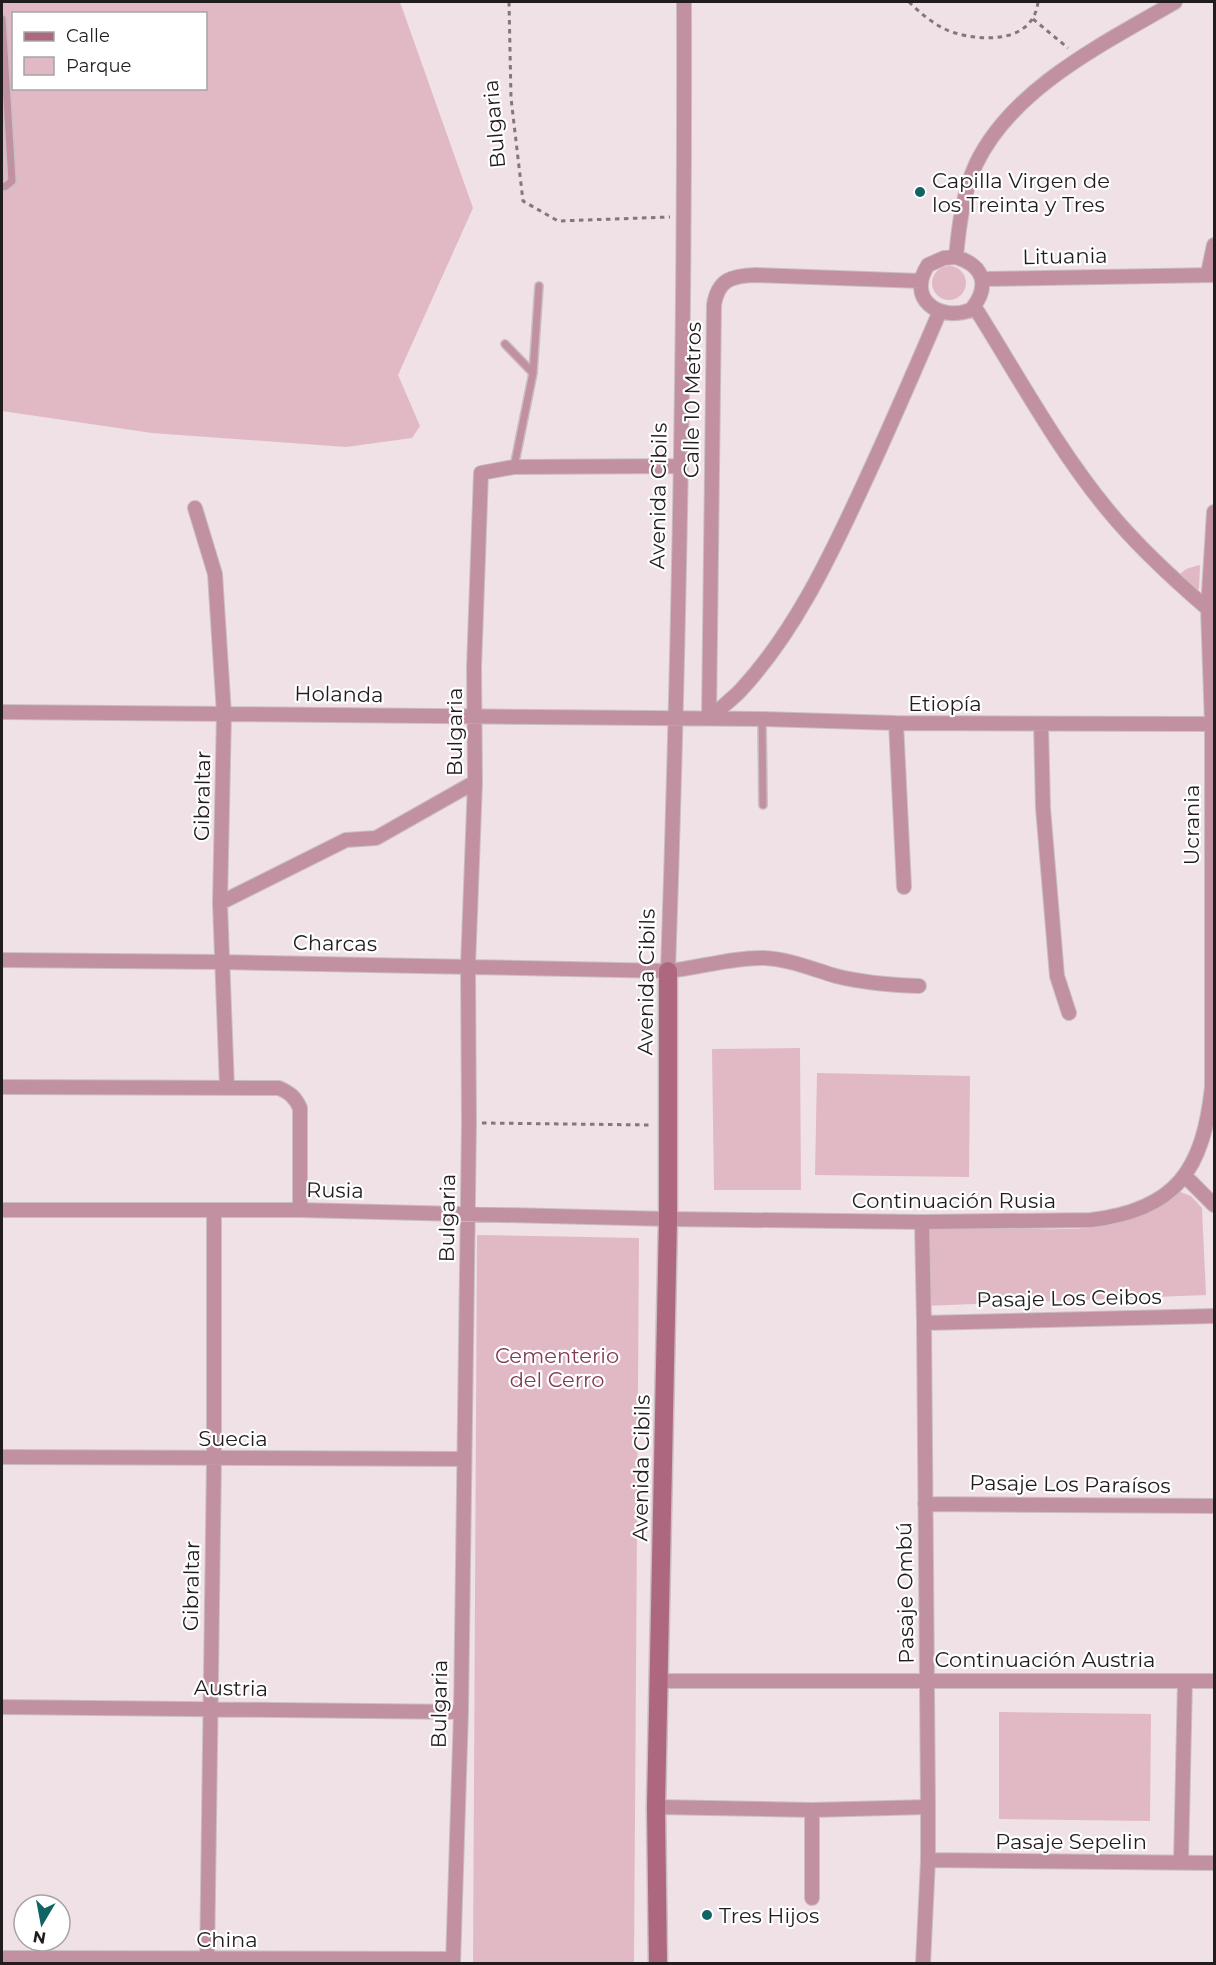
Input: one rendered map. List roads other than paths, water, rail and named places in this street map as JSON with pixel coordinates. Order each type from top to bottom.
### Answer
[{"type":"street","name":"Avenida Cibils","points":[[658,1964],[656,1807],[668,1219],[668,971],[681,466],[684,2]]},
{"type":"street","points":[[956,257],[958,230],[967,189],[976,164],[1000,126],[1024,101],[1080,58],[1175,2]]},
{"type":"street","points":[[1211,274],[1215,245]]},
{"type":"street","points":[[956,257],[973,264],[983,279],[980,295],[974,306],[966,312],[946,314],[932,308],[922,293],[921,281],[928,265],[944,258],[956,257]]},
{"type":"street","name":"Lituania","points":[[983,279],[1211,274]]},
{"type":"street","name":"Calle 10 Metros","points":[[709,718],[714,305],[719,290],[732,277],[755,275],[921,281]]},
{"type":"street","points":[[974,306],[1053,433],[1107,510],[1151,558],[1208,609]]},
{"type":"street","points":[[709,718],[738,693],[755,674],[799,611],[834,547],[940,311]]},
{"type":"street","points":[[514,467],[681,466]]},
{"type":"street","name":"Bulgaria","points":[[453,1961],[461,1712],[469,1123],[468,966],[475,782],[474,668],[481,473],[514,467]]},
{"type":"street","name":"Gibraltar","points":[[195,508],[216,574],[224,714],[220,903],[227,1088]]},
{"type":"street","name":"Ucrania","points":[[1203,1138],[1209,1116],[1213,1056],[1213,724],[1208,609],[1215,512]]},
{"type":"street","name":"Holanda","points":[[2,712],[676,719]]},
{"type":"street","name":"Etiopía","points":[[676,719],[896,723],[1213,724]]},
{"type":"street","points":[[896,723],[904,887]]},
{"type":"street","points":[[1041,724],[1043,808],[1057,976],[1069,1013]]},
{"type":"street","points":[[220,903],[346,840],[376,838],[475,782]]},
{"type":"street","name":"Charcas","points":[[2,960],[668,971],[711,966],[734,960],[764,958],[794,963],[855,980],[919,986]]},
{"type":"street","points":[[2,1087],[279,1088],[296,1099],[300,1108],[300,1210]]},
{"type":"street","name":"Continuación Rusia","points":[[668,1219],[922,1222],[1112,1218],[1136,1211],[1155,1202],[1185,1176],[1196,1160],[1203,1138]]},
{"type":"street","points":[[1185,1176],[1214,1206]]},
{"type":"street","name":"Rusia","points":[[2,1210],[300,1210],[668,1219]]},
{"type":"street","name":"Gibraltar","points":[[207,1962],[214,1459],[214,1210]]},
{"type":"street","name":"Pasaje Ombú","points":[[922,1222],[928,1807],[923,1964]]},
{"type":"street","name":"Pasaje Los Ceibos","points":[[924,1323],[1215,1316]]},
{"type":"street","name":"Suecia","points":[[2,1457],[464,1459]]},
{"type":"street","name":"Pasaje Los Paraísos","points":[[925,1504],[1215,1506]]},
{"type":"street","name":"Continuación Austria","points":[[660,1681],[1215,1681]]},
{"type":"street","points":[[1181,1862],[1185,1681]]},
{"type":"street","name":"Austria","points":[[2,1707],[461,1712]]},
{"type":"street","points":[[656,1807],[812,1810],[928,1807]]},
{"type":"street","points":[[812,1810],[812,1898]]},
{"type":"street","name":"Pasaje Sepelin","points":[[928,1860],[1215,1863]]},
{"type":"street","name":"China","points":[[2,1958],[207,1962],[453,1961]]},
{"type":"lane","points":[[2,19],[12,181],[2,187]]},
{"type":"lane","points":[[514,467],[533,373],[538,286]]},
{"type":"lane","points":[[505,344],[533,373]]},
{"type":"lane","points":[[762,719],[764,805]]},
{"type":"place","name":"Capilla Virgen de los Treinta y Tres","points":[[920,192]]},
{"type":"place","name":"Tres Hijos","points":[[707,1915]]},
{"type":"park label","name":"Cementerio del Cerro","points":[[557,1367]]}]
